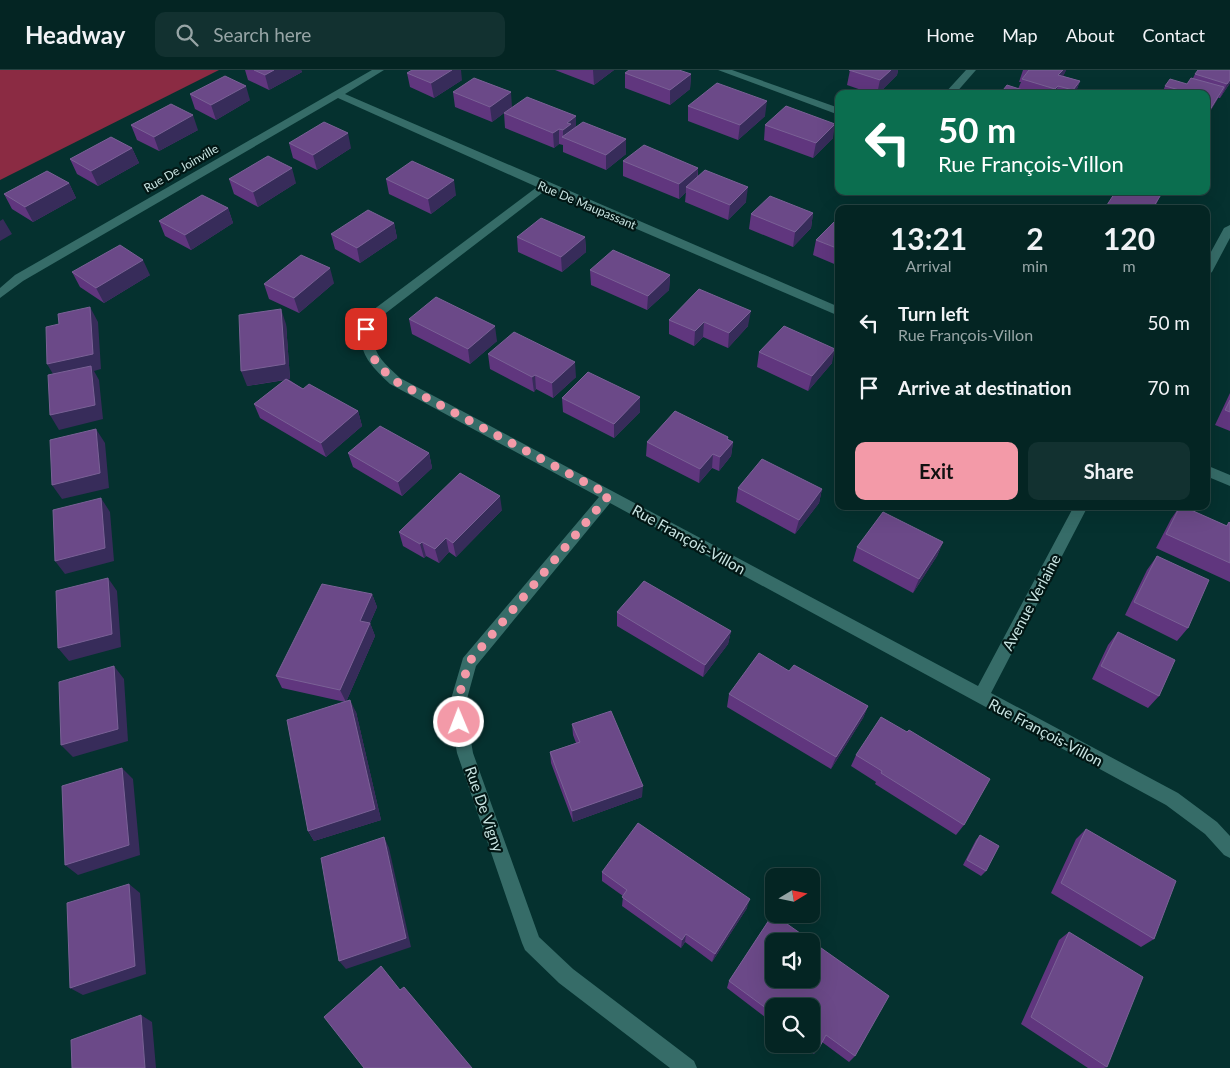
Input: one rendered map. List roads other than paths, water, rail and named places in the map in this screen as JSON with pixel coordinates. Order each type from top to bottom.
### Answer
[{"type":"street","name":"Rue De Joinville","points":[[0,294],[19,278],[379,70]]},
{"type":"street","points":[[723,70],[835,111]]},
{"type":"street","points":[[953,90],[971,70]]},
{"type":"street","name":"Rue De Maupassant","points":[[337,94],[545,186],[835,310]]},
{"type":"street","name":"Rue François-Villon","points":[[545,186],[377,313],[366,329],[367,346],[376,363],[395,381],[1172,798],[1211,828],[1230,849]]},
{"type":"street","points":[[1210,265],[1230,228]]},
{"type":"street","points":[[1210,472],[1230,481]]},
{"type":"street","name":"Rue De Vigny","points":[[609,495],[469,662],[456,706],[464,753],[532,943],[566,976],[687,1068]]},
{"type":"street","name":"Avenue Verlaine","points":[[981,697],[1079,510]]}]
